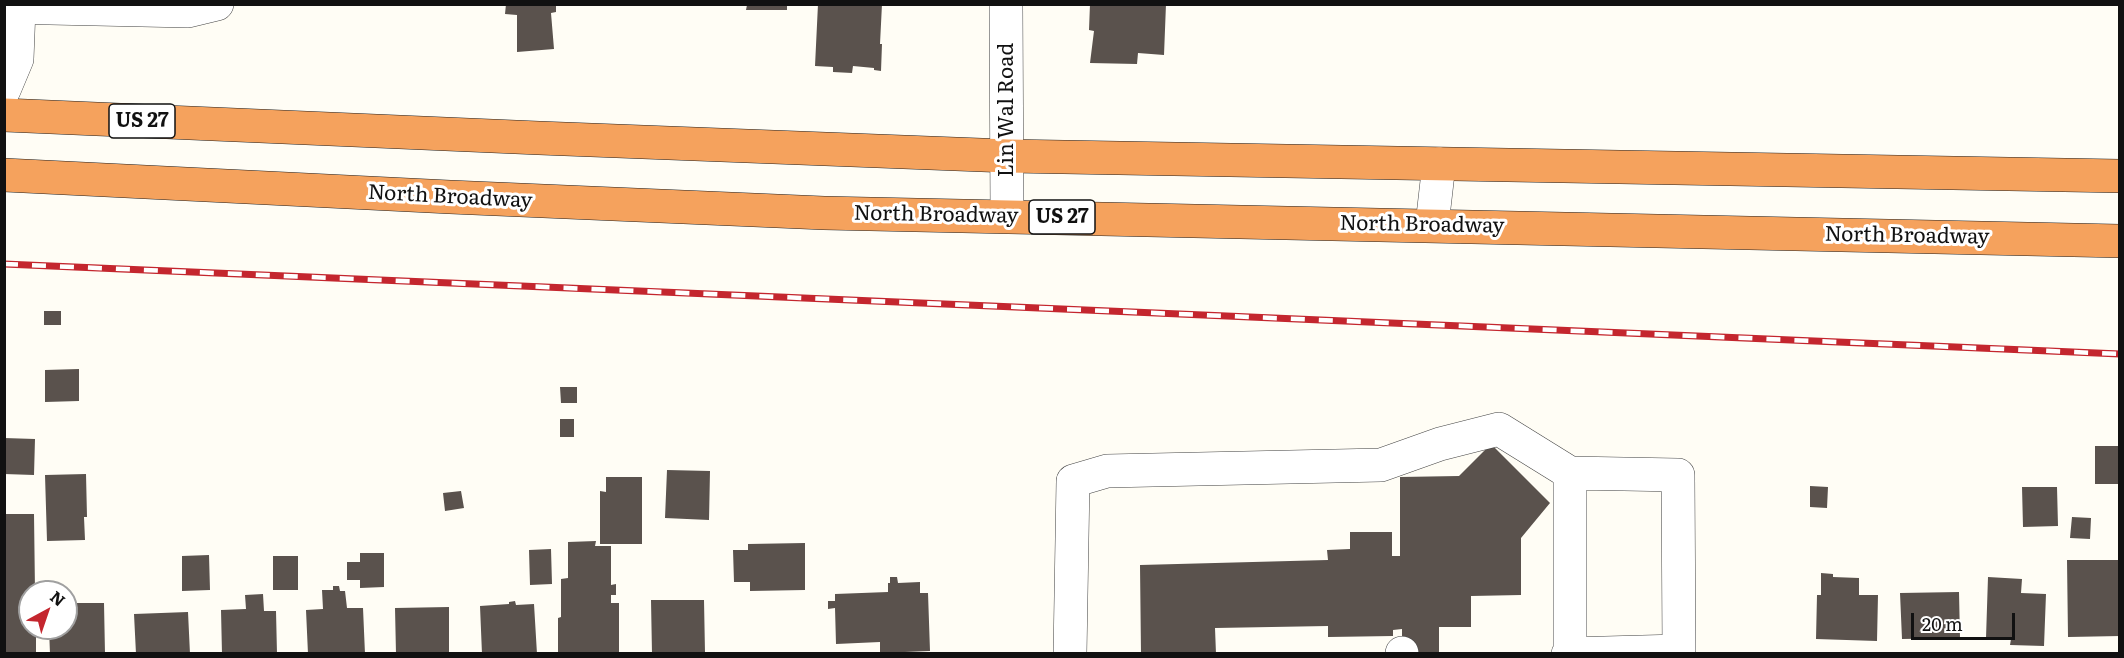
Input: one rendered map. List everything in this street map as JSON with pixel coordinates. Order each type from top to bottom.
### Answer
[{"type":"highway","name":"US 27","points":[[4,115],[1008,156],[2120,176]]},
{"type":"highway","name":"North Broadway","points":[[4,175],[813,212],[2120,241]]},
{"type":"street","points":[[4,90],[16,59],[12,8],[188,11],[217,4]]},
{"type":"street","name":"Lin Wal Road","points":[[1006,4],[1007,216]]},
{"type":"street","points":[[1432,225],[1439,164]]},
{"type":"street","points":[[1070,654],[1073,481],[1107,471],[1381,465],[1440,444],[1499,429],[1570,473],[1678,475],[1679,651],[1569,653],[1570,473]]},
{"type":"building","points":[[506,4],[556,4],[556,12],[551,13],[554,49],[517,52],[517,15],[505,14]]},
{"type":"building","points":[[818,4],[882,4],[881,71],[853,66],[852,73],[833,72],[833,67],[815,66]]},
{"type":"building","points":[[1090,4],[1166,4],[1164,55],[1138,53],[1137,64],[1090,63],[1094,31],[1089,30]]},
{"type":"building","points":[[747,5],[787,5],[787,10],[746,10]]},
{"type":"building","points":[[44,311],[61,311],[61,325],[44,325]]},
{"type":"building","points":[[79,369],[79,401],[45,402],[45,370]]},
{"type":"building","points":[[560,387],[577,387],[577,403],[561,403]]},
{"type":"building","points":[[560,419],[574,419],[574,437],[560,437]]},
{"type":"building","points":[[4,438],[35,439],[34,475],[4,474]]},
{"type":"building","points":[[1491,444],[1550,503],[1521,538],[1521,595],[1471,596],[1471,627],[1439,627],[1439,654],[1402,654],[1402,629],[1393,630],[1393,636],[1328,637],[1328,626],[1215,628],[1216,654],[1141,654],[1140,565],[1328,560],[1327,550],[1350,549],[1350,532],[1392,532],[1392,556],[1400,556],[1400,477],[1459,476]]},
{"type":"building","points":[[2095,446],[2120,446],[2120,484],[2095,484]]},
{"type":"building","points":[[667,470],[710,471],[709,520],[665,518]]},
{"type":"building","points":[[86,474],[85,540],[47,541],[45,475]]},
{"type":"building","points":[[606,477],[642,477],[642,544],[600,544],[600,491],[606,492]]},
{"type":"building","points":[[1810,486],[1828,487],[1827,508],[1810,507]]},
{"type":"building","points":[[2022,487],[2057,487],[2058,526],[2023,527]]},
{"type":"building","points":[[461,491],[464,508],[445,511],[443,493]]},
{"type":"building","points":[[4,514],[34,514],[35,580],[18,580],[18,640],[36,640],[36,654],[4,654]]},
{"type":"building","points":[[2072,517],[2091,518],[2090,539],[2070,538]]},
{"type":"building","points":[[596,541],[595,546],[611,546],[611,585],[616,584],[616,595],[611,595],[611,603],[619,603],[619,654],[558,654],[561,579],[568,578],[568,542]]},
{"type":"building","points":[[805,543],[805,590],[750,591],[750,582],[734,582],[733,550],[748,550],[748,544]]},
{"type":"building","points":[[551,549],[552,584],[530,585],[529,550]]},
{"type":"building","points":[[360,553],[384,553],[384,587],[360,588],[360,580],[347,580],[347,562],[360,562]]},
{"type":"building","points":[[209,555],[210,590],[182,591],[182,556]]},
{"type":"building","points":[[273,556],[298,556],[298,590],[273,590]]},
{"type":"building","points":[[2067,560],[2120,560],[2120,636],[2068,637]]},
{"type":"building","points":[[1821,573],[1833,574],[1833,577],[1859,578],[1859,595],[1878,595],[1877,641],[1816,639],[1817,595],[1821,595]]},
{"type":"building","points":[[890,577],[897,577],[898,583],[920,582],[920,593],[928,593],[930,651],[880,653],[880,642],[836,644],[835,608],[828,609],[828,601],[835,601],[835,594],[888,592]]},
{"type":"building","points":[[1988,577],[2022,579],[2021,593],[2046,594],[2044,646],[2010,645],[2011,639],[1986,638]]},
{"type":"building","points":[[333,586],[339,586],[340,591],[345,591],[347,608],[363,608],[365,654],[308,654],[306,610],[323,609],[322,590],[333,590]]},
{"type":"building","points":[[1959,592],[1960,638],[1902,639],[1900,593]]},
{"type":"building","points":[[263,594],[264,611],[276,611],[277,654],[222,654],[221,610],[246,609],[245,595]]},
{"type":"building","points":[[651,600],[704,600],[705,653],[652,654]]},
{"type":"building","points":[[515,601],[516,605],[534,604],[537,654],[482,654],[480,606],[509,604]]},
{"type":"building","points":[[78,603],[104,603],[105,654],[50,654],[49,640],[78,640]]},
{"type":"building","points":[[449,607],[449,654],[396,654],[395,608]]},
{"type":"building","points":[[188,612],[190,654],[136,654],[134,614]]},
{"type":"railway","points":[[4,264],[2120,354]]}]
